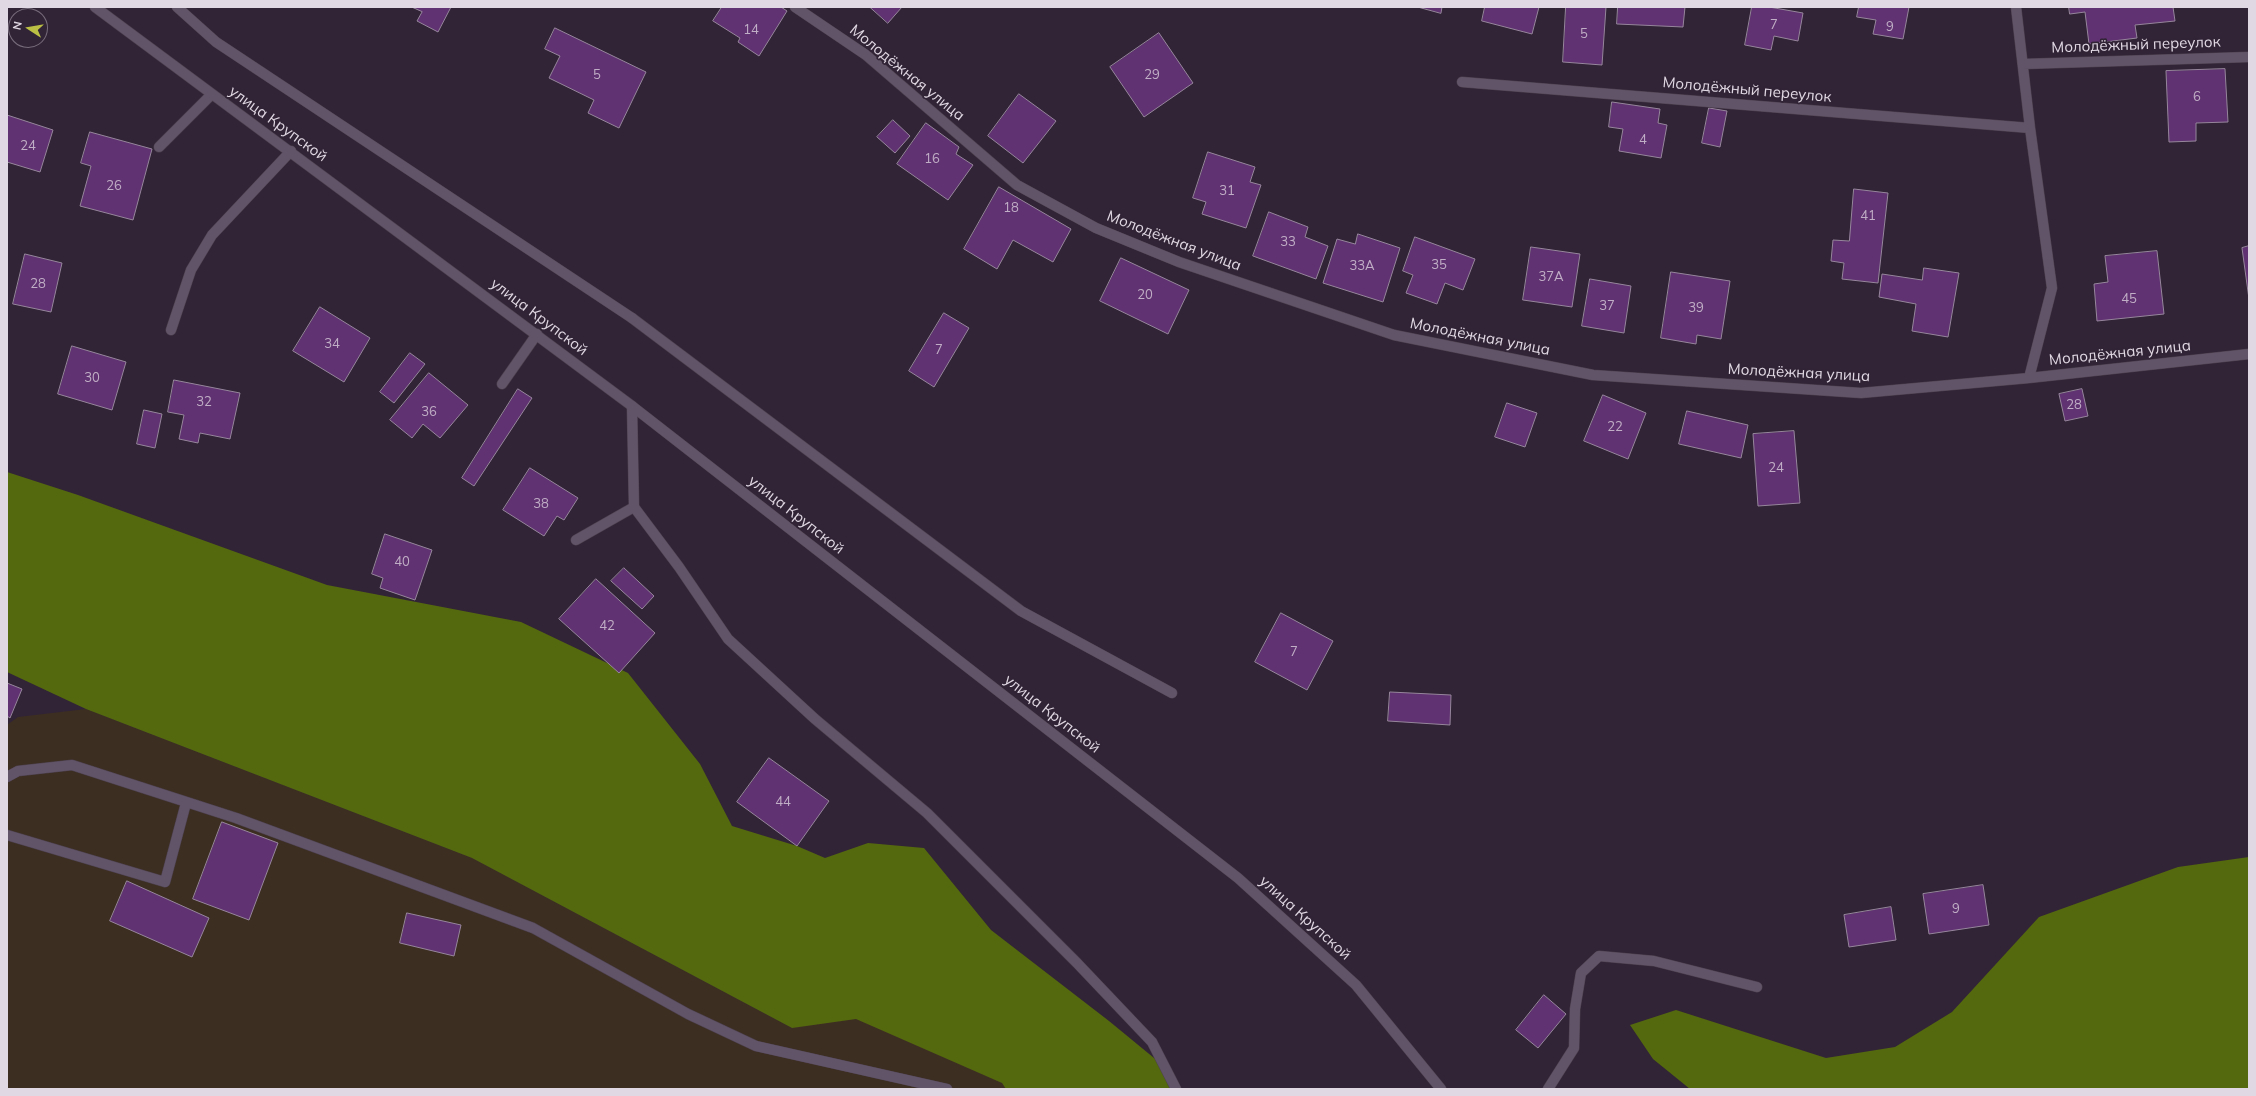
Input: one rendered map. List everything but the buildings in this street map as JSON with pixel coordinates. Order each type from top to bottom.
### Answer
[{"type":"street","name":"улица Крупской","points":[[95,7],[212,95],[291,151],[632,406],[1238,878],[1356,985],[1441,1089]]},
{"type":"street","points":[[177,7],[216,42],[632,318],[1021,611],[1172,693]]},
{"type":"street","name":"Молодёжная улица","points":[[795,7],[866,55],[1018,185],[1090,224],[1179,262],[1394,336],[1593,375],[1861,393],[2029,378],[2249,354]]},
{"type":"street","points":[[2016,7],[2030,128],[2052,288],[2029,378]]},
{"type":"street","name":"Молодёжный переулок","points":[[2023,64],[2249,57]]},
{"type":"street","name":"Молодёжный переулок","points":[[1462,82],[2030,128]]},
{"type":"street","points":[[159,146],[212,95]]},
{"type":"street","points":[[171,330],[191,270],[212,235],[291,151]]},
{"type":"street","points":[[502,384],[537,334]]},
{"type":"street","points":[[632,406],[634,507],[679,567],[728,639],[815,719],[927,812],[1152,1042],[1176,1089]]},
{"type":"street","points":[[576,540],[634,507]]},
{"type":"street","points":[[7,777],[18,771],[72,765],[236,818],[533,928],[688,1014],[756,1046],[947,1089]]},
{"type":"street","points":[[7,835],[165,882],[186,803]]},
{"type":"street","points":[[1548,1089],[1574,1048],[1575,1009],[1581,973],[1599,956],[1654,961],[1757,987]]},
{"type":"shaded area","points":[[86,709],[472,858],[792,1028],[862,950],[1008,1089],[7,1089],[7,725],[18,717]]},
{"type":"green space","points":[[7,472],[78,495],[327,585],[521,622],[628,673],[700,764],[732,826],[797,846],[825,858],[868,843],[924,848],[991,930],[1109,1021],[1165,1067],[1174,1089],[1006,1089],[1002,1083],[856,1019],[792,1028],[472,858],[86,709],[7,672]]},
{"type":"green space","points":[[2249,857],[2249,1089],[1690,1089],[1653,1059],[1630,1025],[1676,1010],[1826,1058],[1895,1047],[1952,1012],[2039,917],[2178,867]]}]
